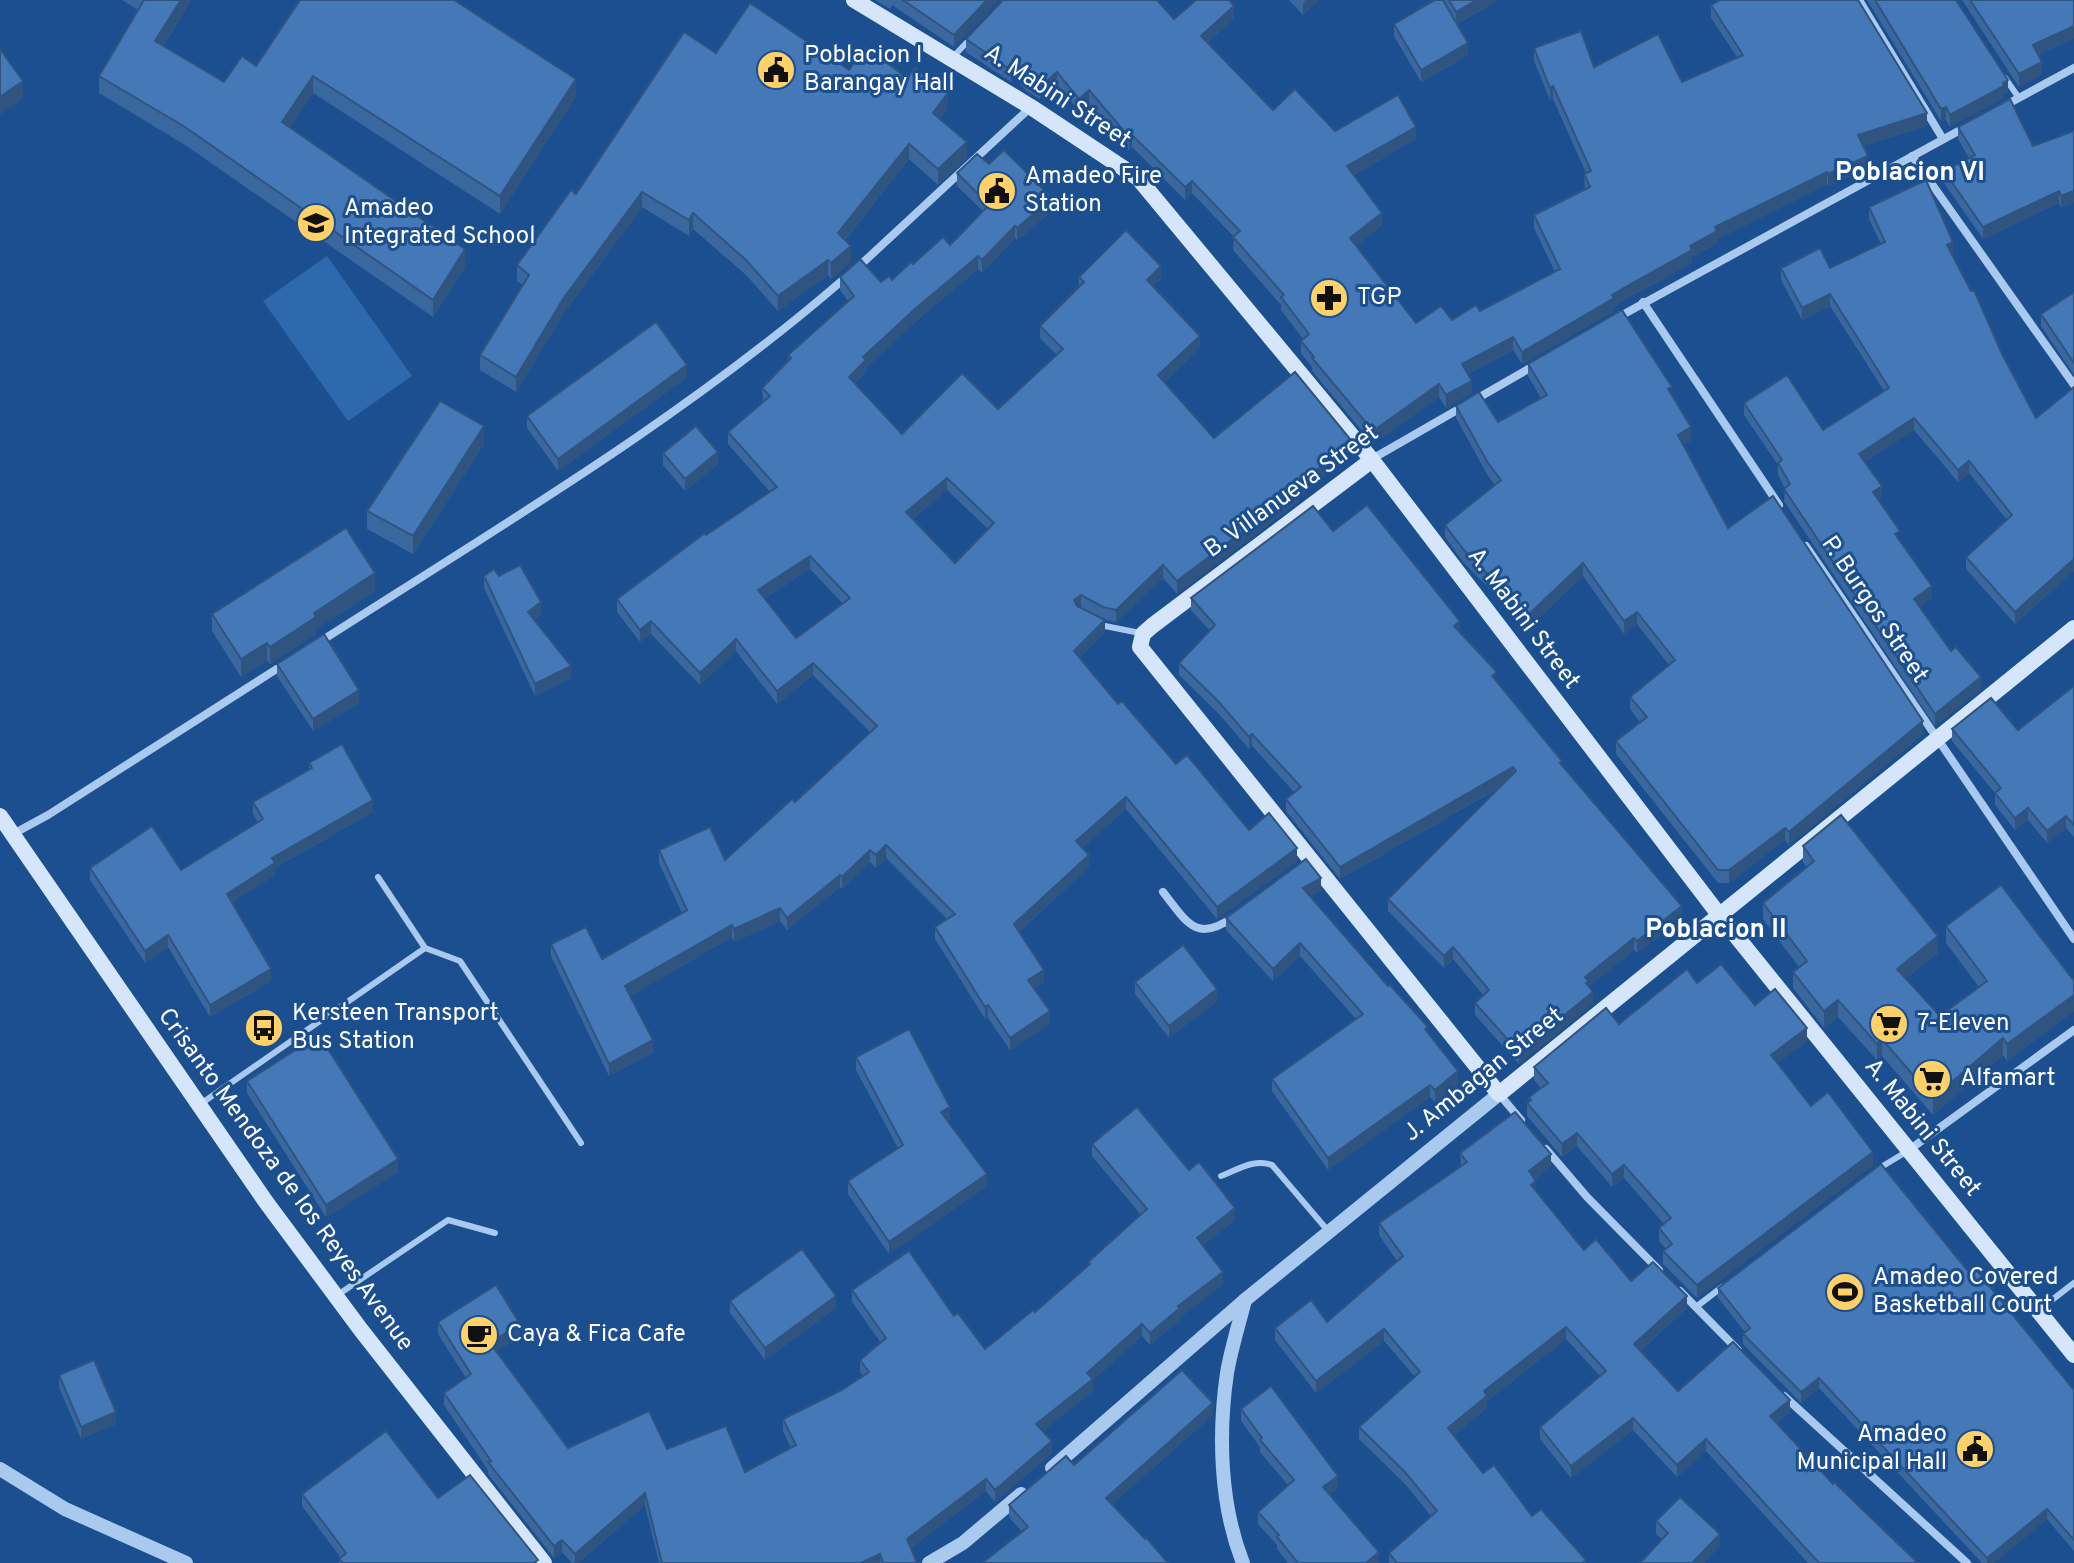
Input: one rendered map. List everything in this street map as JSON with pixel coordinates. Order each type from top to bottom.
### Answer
[{"type":"main road","name":"A. Mabini Street","points":[[854,0],[1031,107],[1138,178],[1372,460],[1720,916],[2074,1355]]},
{"type":"main road","name":"B. Villanueva Street","points":[[1143,634],[1372,460]]},
{"type":"main road","name":"J. Ambagan Street","points":[[1499,1094],[2074,628]]},
{"type":"main road","points":[[1143,634],[1140,647],[1305,864],[1499,1094]]},
{"type":"main road","name":"Crisanto Mendoza de los Reyes Avenue","points":[[0,816],[266,1202],[544,1563]]},
{"type":"street","points":[[1859,0],[1943,139]]},
{"type":"street","points":[[1994,112],[2074,68]]},
{"type":"street","points":[[313,646],[587,469],[761,349],[922,209],[1031,107]]},
{"type":"street","points":[[1602,326],[1968,126]]},
{"type":"street","points":[[1912,156],[2074,385]]},
{"type":"street","points":[[1643,302],[1785,514]]},
{"type":"street","name":"B. Villanueva Street","points":[[1372,460],[1548,357]]},
{"type":"street","name":"P. Burgos Street","points":[[1803,541],[2074,939]]},
{"type":"street","points":[[12,834],[48,815],[299,654]]},
{"type":"street","points":[[1163,892],[1190,925],[1198,929],[1210,930],[1247,906]]},
{"type":"street","points":[[1909,1150],[2074,1030]]},
{"type":"street","points":[[1499,1094],[1528,1128]]},
{"type":"street","name":"J. Ambagan Street","points":[[929,1563],[963,1543],[1245,1300],[1499,1094]]},
{"type":"street","points":[[1538,1140],[1587,1197],[1663,1274]]},
{"type":"street","points":[[1674,1285],[1749,1360]]},
{"type":"street","points":[[1243,1563],[1233,1537],[1221,1444],[1227,1372],[1245,1300]]},
{"type":"street","points":[[1780,1392],[1967,1563]]},
{"type":"street","points":[[0,1469],[65,1509],[186,1563]]},
{"type":"lane","points":[[952,58],[979,29]]},
{"type":"lane","points":[[2003,74],[2019,98]]},
{"type":"lane","points":[[1089,620],[1143,634]]},
{"type":"lane","points":[[378,877],[425,948],[460,961],[581,1143]]},
{"type":"lane","points":[[199,1105],[425,948]]},
{"type":"lane","points":[[1866,1178],[1909,1150]]},
{"type":"lane","points":[[1221,1176],[1252,1164],[1272,1165],[1329,1232]]},
{"type":"lane","points":[[336,1296],[448,1220],[495,1233]]},
{"type":"lane","points":[[1696,1307],[1732,1279]]},
{"type":"lane","points":[[2039,1311],[2074,1283]]},
{"type":"shaded area","points":[[327,256],[412,376],[348,421],[263,301]]},
{"type":"building","points":[[144,0],[181,0],[155,41],[224,82],[242,56],[256,66],[300,0],[454,0],[576,79],[500,196],[313,76],[282,122],[465,249],[433,300],[185,127],[99,76]]},
{"type":"building","points":[[903,0],[987,0],[954,35]]},
{"type":"building","points":[[1003,0],[1157,0],[1174,19],[1196,0],[1229,0],[1234,6],[1201,36],[1273,110],[1295,89],[1335,131],[1398,95],[1416,127],[1347,166],[1382,213],[1350,238],[1416,323],[1441,306],[1452,320],[1476,305],[1480,311],[1560,269],[1534,215],[1590,187],[1584,174],[1591,171],[1534,48],[1581,31],[1594,67],[1658,34],[1682,82],[1743,55],[1711,5],[1720,0],[1858,0],[1927,113],[1858,135],[1868,156],[1827,172],[1715,227],[1717,231],[1690,246],[1692,250],[1612,295],[1614,298],[1522,352],[1513,337],[1462,364],[1472,381],[1446,395],[1439,384],[1373,431],[1312,358],[1301,341],[1309,334],[1281,297],[1284,295],[1233,237],[1240,231],[1192,181],[1185,187],[1132,135],[1129,137],[1089,90],[1079,99],[1057,72],[1040,87],[1026,79],[1015,65],[1011,70],[966,39]]},
{"type":"building","points":[[1435,0],[1443,0],[1468,43],[1421,70],[1394,24]]},
{"type":"building","points":[[1449,0],[1477,0],[1456,12]]},
{"type":"building","points":[[1875,0],[1956,0],[2008,80],[2003,83],[2004,86],[1950,115],[1946,107],[1941,109]]},
{"type":"building","points":[[1970,0],[2074,0],[2074,26],[2033,45],[2042,62],[2019,74]]},
{"type":"building","points":[[750,3],[849,70],[866,47],[907,78],[915,68],[948,93],[933,113],[967,142],[938,169],[909,144],[838,233],[851,246],[831,263],[828,260],[778,296],[746,260],[693,213],[689,220],[642,192],[563,299],[516,377],[480,355],[529,275],[517,265],[571,190],[576,194],[684,32],[716,53]]},
{"type":"building","points":[[0,49],[23,81],[0,97]]},
{"type":"building","points":[[2010,99],[2033,146],[2074,131],[2074,191],[2061,196],[2059,191],[1983,227],[1944,171],[1975,155],[1958,127]]},
{"type":"building","points":[[1004,150],[1052,198],[1017,228],[1015,226],[982,260],[978,256],[915,309],[863,357],[866,360],[849,377],[902,434],[962,373],[998,409],[1063,349],[1040,326],[1084,282],[1079,277],[1126,230],[1161,266],[1147,280],[1200,336],[1158,375],[1214,438],[1295,372],[1350,439],[1299,489],[1177,581],[1163,565],[1116,610],[1081,595],[1074,600],[1077,606],[1105,620],[1074,651],[1118,704],[1122,701],[1176,764],[1187,755],[1249,830],[1269,813],[1297,848],[1217,907],[1126,797],[1076,841],[1089,855],[1014,924],[1044,970],[1028,980],[1050,1011],[1010,1038],[988,1005],[985,1007],[935,927],[955,914],[886,845],[876,855],[870,850],[842,877],[840,875],[787,918],[780,908],[734,929],[732,925],[625,986],[653,1040],[609,1064],[551,944],[586,927],[602,959],[687,910],[659,850],[710,827],[725,860],[792,799],[795,802],[877,726],[813,663],[777,691],[736,639],[700,673],[651,621],[640,630],[617,599],[705,533],[777,487],[728,432],[770,396],[762,388],[791,358],[788,355],[854,296],[840,277],[860,259],[881,282],[889,276],[892,280],[943,237],[950,245],[989,205],[957,173],[977,154],[989,164]],"holes":[[[947,478],[994,523],[955,563],[906,512]],[[810,556],[850,598],[796,638],[758,590]]]},
{"type":"building","points":[[1926,180],[1953,242],[1947,245],[1971,291],[1974,290],[2002,354],[2036,418],[2074,387],[2074,559],[2015,612],[1966,557],[2012,515],[1969,461],[1958,470],[1914,418],[1859,454],[1882,486],[1873,492],[1900,531],[1895,534],[1932,586],[1914,599],[1951,651],[1956,647],[1981,677],[1935,714],[1784,489],[1790,484],[1778,463],[1782,460],[1744,403],[1787,375],[1823,430],[1889,388],[1830,294],[1802,308],[1781,268],[1820,248],[1830,268],[1885,242],[1869,207]]},
{"type":"building","points":[[2074,292],[2074,363],[2041,314]]},
{"type":"building","points":[[1622,310],[1672,387],[1668,389],[1691,427],[1678,435],[1728,528],[1773,496],[1923,721],[1789,832],[1785,828],[1729,870],[1718,870],[1616,741],[1647,717],[1630,697],[1675,660],[1637,612],[1624,621],[1583,563],[1528,615],[1463,549],[1445,525],[1501,480],[1456,406],[1479,392],[1498,422],[1547,395],[1528,364]]},
{"type":"building","points":[[656,322],[687,365],[558,459],[527,416]]},
{"type":"building","points":[[440,401],[484,426],[413,536],[367,511]]},
{"type":"building","points":[[696,426],[718,452],[685,479],[663,453]]},
{"type":"building","points":[[1367,505],[1460,621],[1454,626],[1497,672],[1492,676],[1562,761],[1560,763],[1682,906],[1637,941],[1634,938],[1585,977],[1593,992],[1519,1052],[1475,1003],[1489,990],[1453,947],[1444,956],[1388,899],[1516,771],[1513,767],[1340,867],[1286,799],[1301,787],[1179,663],[1215,625],[1191,598],[1313,506],[1333,531]]},
{"type":"building","points":[[346,528],[375,573],[314,613],[316,617],[270,647],[267,643],[241,659],[212,614]]},
{"type":"building","points":[[520,565],[541,602],[528,612],[571,666],[535,684],[484,576],[494,569],[499,576]]},
{"type":"building","points":[[324,634],[359,690],[313,719],[277,664]]},
{"type":"building","points":[[2074,686],[2074,825],[2066,816],[2047,831],[2028,808],[2015,818],[1995,793],[2001,788],[1952,729],[1991,698],[2018,730]]},
{"type":"building","points":[[342,744],[373,800],[272,858],[275,863],[227,894],[271,969],[210,1005],[168,935],[145,951],[90,868],[152,826],[181,870],[263,819],[253,802],[312,768],[309,763]]},
{"type":"building","points":[[1841,815],[1938,936],[1897,969],[1940,1016],[1987,981],[1946,926],[2001,885],[2074,981],[2074,995],[2007,1044],[2003,1038],[1933,1098],[1882,1039],[1877,1044],[1838,1000],[1824,1011],[1793,972],[1807,961],[1763,903],[1814,861],[1803,846]]},
{"type":"building","points":[[1306,859],[1321,878],[1303,888],[1428,1027],[1425,1029],[1458,1071],[1435,1090],[1430,1085],[1328,1158],[1272,1079],[1363,1014],[1300,943],[1273,969],[1226,918]]},
{"type":"building","points":[[1183,945],[1217,989],[1169,1026],[1135,982]]},
{"type":"building","points":[[1721,964],[1755,1005],[1775,989],[1807,1028],[1771,1055],[1811,1106],[1828,1092],[1873,1152],[1697,1285],[1663,1251],[1672,1244],[1659,1228],[1671,1218],[1624,1165],[1612,1174],[1577,1133],[1562,1144],[1527,1103],[1531,1100],[1529,1097],[1548,1083],[1534,1067],[1606,1008],[1619,1024],[1687,969],[1697,983]]},
{"type":"building","points":[[909,1029],[950,1107],[941,1112],[987,1174],[889,1242],[848,1181],[903,1145],[856,1057]]},
{"type":"building","points":[[319,1035],[398,1159],[326,1205],[247,1081]]},
{"type":"building","points":[[1137,1107],[1189,1170],[1199,1162],[1235,1208],[1197,1238],[1223,1272],[1178,1306],[1180,1308],[1150,1333],[1142,1324],[1087,1373],[1093,1379],[1036,1424],[1052,1441],[995,1490],[986,1479],[907,1539],[917,1563],[883,1563],[880,1554],[861,1563],[662,1563],[645,1493],[575,1554],[562,1540],[554,1546],[488,1462],[491,1461],[444,1393],[471,1374],[438,1322],[496,1285],[520,1324],[490,1343],[568,1448],[649,1411],[667,1449],[726,1426],[745,1472],[796,1445],[783,1419],[842,1390],[869,1372],[860,1360],[886,1338],[852,1290],[909,1251],[954,1316],[958,1313],[985,1349],[1033,1310],[1035,1312],[1090,1264],[1088,1262],[1147,1209],[1092,1144]]},
{"type":"building","points":[[1515,1112],[1551,1154],[1529,1171],[1536,1181],[1531,1185],[1584,1250],[1596,1239],[1631,1281],[1653,1262],[1687,1296],[1634,1344],[1678,1391],[1733,1342],[1790,1400],[1770,1416],[1833,1484],[1918,1563],[1819,1563],[1706,1439],[1677,1465],[1633,1418],[1571,1466],[1540,1427],[1606,1371],[1566,1327],[1484,1391],[1487,1396],[1448,1428],[1483,1473],[1494,1465],[1532,1516],[1541,1509],[1586,1560],[1582,1563],[1397,1563],[1389,1553],[1437,1511],[1405,1472],[1359,1427],[1420,1372],[1384,1329],[1316,1381],[1275,1328],[1311,1300],[1327,1322],[1403,1256],[1379,1223],[1467,1162],[1460,1153]]},
{"type":"building","points":[[1881,1164],[1967,1270],[1973,1266],[2074,1390],[2074,1540],[2047,1509],[1987,1558],[1819,1378],[1801,1392],[1743,1334],[1750,1328],[1718,1288]]},
{"type":"building","points":[[802,1249],[836,1296],[765,1348],[730,1301]]},
{"type":"building","points":[[94,1360],[116,1412],[81,1427],[59,1375]]},
{"type":"building","points":[[1182,1370],[1213,1403],[1106,1498],[1168,1563],[982,1563],[1028,1527],[1009,1505],[1066,1456],[1074,1465]]},
{"type":"building","points":[[1271,1386],[1338,1476],[1323,1487],[1379,1552],[1366,1563],[1298,1563],[1258,1512],[1294,1480],[1260,1440],[1262,1438],[1241,1409]]},
{"type":"building","points":[[386,1431],[438,1498],[470,1475],[538,1560],[533,1563],[343,1563],[339,1559],[346,1553],[302,1494]]},
{"type":"building","points":[[1680,1497],[1720,1534],[1692,1563],[1640,1563],[1668,1533],[1656,1521]]},
{"type":"place","name":"Poblacion I Barangay Hall","points":[[776,70]]},
{"type":"place","name":"Amadeo Fire Station","points":[[997,191]]},
{"type":"place","name":"Amadeo Integrated School","points":[[316,223]]},
{"type":"place","name":"TGP","points":[[1329,298]]},
{"type":"place","name":"7-Eleven","points":[[1889,1024]]},
{"type":"place","name":"Kersteen Transport Bus Station","points":[[264,1028]]},
{"type":"place","name":"Alfamart","points":[[1932,1079]]},
{"type":"place","name":"Amadeo Covered Basketball Court","points":[[1845,1292]]},
{"type":"place","name":"Caya & Fica Cafe","points":[[479,1335]]},
{"type":"place","name":"Amadeo Municipal Hall","points":[[1975,1449]]},
{"type":"district","name":"Poblacion VI","points":[[1910,173]]},
{"type":"district","name":"Poblacion II","points":[[1716,930]]}]
